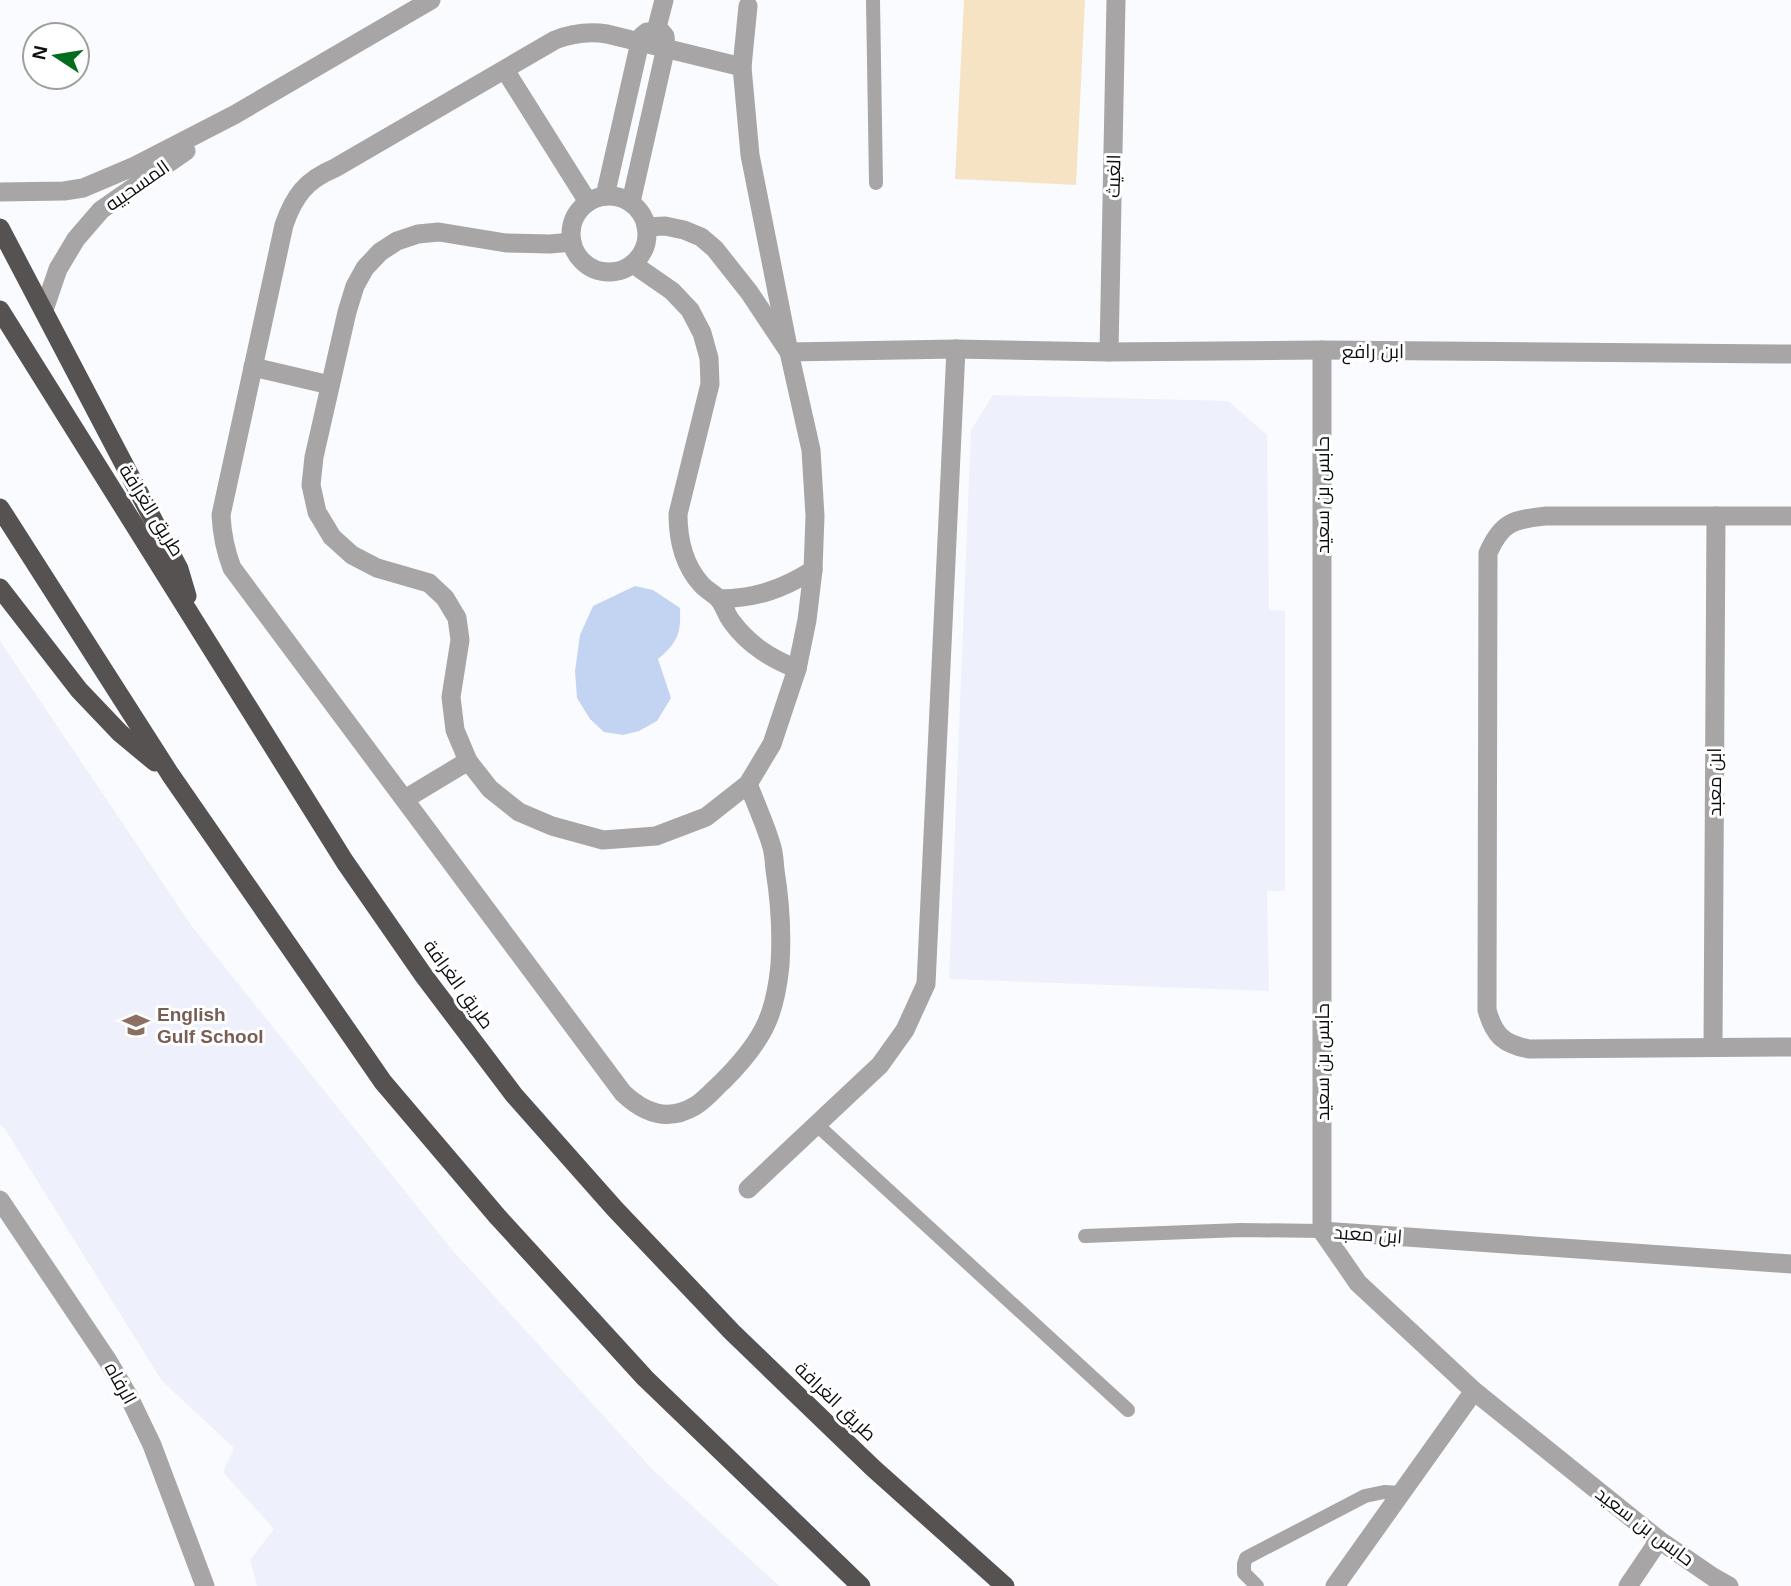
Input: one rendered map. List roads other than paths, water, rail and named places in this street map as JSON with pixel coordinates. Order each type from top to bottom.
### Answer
[{"type":"highway","points":[[0,228],[178,569],[198,626]]},
{"type":"highway","name":"طريق الغرافة","points":[[0,310],[345,862],[424,976],[514,1096],[615,1209],[732,1332],[873,1468],[1005,1586]]},
{"type":"highway","points":[[0,508],[170,774],[383,1082],[497,1216],[645,1378],[861,1586]]},
{"type":"highway","points":[[0,588],[79,690],[120,733],[170,774]]},
{"type":"street","name":"المسحبيه","points":[[0,192],[64,191],[83,187],[135,166],[234,115],[430,0]]},
{"type":"street","points":[[596,199],[640,42],[647,32],[657,27],[664,0]]},
{"type":"street","name":"الغيث","points":[[1109,352],[1116,0]]},
{"type":"street","points":[[572,242],[517,243],[439,232],[418,234],[397,241],[380,252],[365,268],[355,286],[347,312],[314,457],[311,485],[317,512],[332,537],[352,555],[377,568],[429,583],[445,598],[457,618],[460,640],[451,697],[455,730],[468,761],[490,789],[519,811],[552,826],[603,840],[656,836],[706,817],[748,784],[772,744],[797,669],[813,570],[815,516],[811,450],[750,155],[742,66],[748,6]]},
{"type":"street","points":[[631,202],[666,47],[665,36],[657,27]]},
{"type":"street","points":[[742,66],[595,32],[569,34],[321,174],[298,194],[284,225],[221,515],[226,553],[232,568],[624,1093],[635,1104],[649,1111],[665,1114],[681,1112],[697,1105],[752,1049],[767,1023],[776,995],[780,943],[779,892],[772,846],[748,784]]},
{"type":"street","points":[[505,70],[596,199]]},
{"type":"street","name":"المسحبيه","points":[[44,310],[58,269],[76,239],[101,210],[234,115]]},
{"type":"street","points":[[619,197],[631,202],[641,213],[646,227],[645,247],[640,257],[622,270],[609,272],[596,270],[585,264],[572,242],[571,230],[579,209],[596,199],[619,197]]},
{"type":"street","points":[[646,227],[684,229],[701,237],[715,249],[749,292],[789,352]]},
{"type":"street","points":[[633,264],[672,291],[690,310],[702,333],[709,358],[710,384],[678,514],[682,553],[690,571],[703,587],[719,599],[729,618],[750,643],[776,661],[797,669]]},
{"type":"street","points":[[748,1189],[880,1065],[905,1030],[926,984],[956,349]]},
{"type":"street","name":"ابن رافع","points":[[789,352],[956,349],[1791,354]]},
{"type":"street","name":"حابس بن سعيد","points":[[1322,350],[1322,1231],[1357,1283],[1474,1391],[1659,1540],[1729,1586]]},
{"type":"street","points":[[253,367],[330,385]]},
{"type":"street","points":[[1791,516],[1546,516],[1510,523],[1496,535],[1488,553],[1487,1010],[1491,1025],[1500,1038],[1514,1046],[1529,1049],[1791,1047]]},
{"type":"street","name":"ابن معبد","points":[[1713,1047],[1716,516]]},
{"type":"street","points":[[719,599],[769,593],[792,584],[813,570]]},
{"type":"street","points":[[405,799],[468,761]]},
{"type":"street","name":"الرفاه","points":[[0,1199],[129,1397],[152,1445],[205,1586]]},
{"type":"street","name":"ابن معبد","points":[[1322,1231],[1791,1264]]},
{"type":"street","points":[[1335,1586],[1474,1391]]},
{"type":"street","points":[[1628,1586],[1659,1540]]},
{"type":"lane","points":[[873,0],[876,183]]},
{"type":"lane","points":[[816,1124],[1128,1410]]},
{"type":"lane","points":[[1085,1236],[1241,1230],[1322,1231]]},
{"type":"lane","points":[[1257,1586],[1244,1573],[1246,1558],[1365,1496],[1384,1492],[1402,1493]]},
{"type":"water","points":[[635,586],[653,590],[680,608],[680,625],[674,642],[658,659],[671,698],[657,721],[639,731],[623,735],[604,732],[590,719],[577,698],[575,671],[580,635],[593,606]]},
{"type":"place","name":"English Gulf School","points":[[136,1025]]}]
